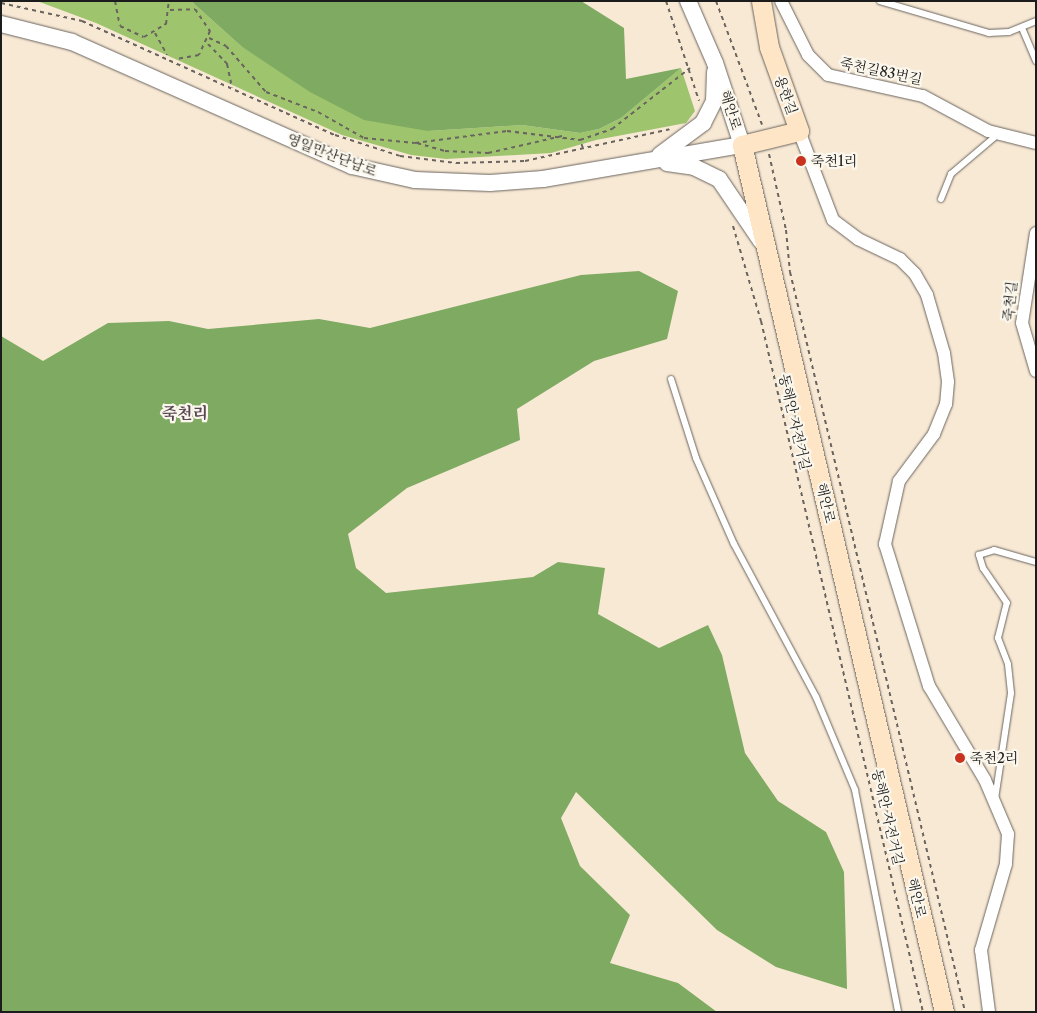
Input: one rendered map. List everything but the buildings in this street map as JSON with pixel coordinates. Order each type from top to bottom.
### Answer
[{"type":"main road","name":"용한길","points":[[742,145],[799,131],[769,47],[761,1]]},
{"type":"main road","name":"해안로","points":[[742,145],[944,1012]]},
{"type":"street","name":"해안로","points":[[688,1],[715,62],[742,145]]},
{"type":"street","name":"죽천길83번길","points":[[781,1],[808,55],[828,75],[934,100],[997,134],[1036,142]]},
{"type":"street","name":"영일만산단남로","points":[[1,24],[72,42],[330,157],[392,177],[467,184],[514,182],[742,145]]},
{"type":"street","points":[[647,161],[686,139],[703,123],[714,101],[715,62]]},
{"type":"street","points":[[799,131],[833,220],[858,239],[904,262],[921,284],[931,307],[947,370],[946,404],[934,434],[899,481],[885,544],[928,686],[995,799],[1009,842],[981,950],[989,1012]]},
{"type":"street","points":[[647,161],[694,167],[719,179],[741,206],[768,254]]},
{"type":"street","name":"죽천길","points":[[1036,233],[1022,323],[1036,371]]},
{"type":"lane","points":[[880,1],[989,33],[1022,28],[1036,20]]},
{"type":"lane","points":[[1022,28],[1036,61]]},
{"type":"lane","points":[[941,199],[952,174],[997,134]]},
{"type":"lane","points":[[671,379],[696,458],[734,544],[813,690],[855,790],[898,1012]]},
{"type":"lane","points":[[995,799],[1011,693],[1008,664],[998,638],[1007,603],[983,568],[979,555],[994,550],[1036,562]]},
{"type":"path","points":[[116,1],[116,18],[127,32],[144,37],[155,34],[166,24],[170,10],[169,1]]},
{"type":"path","points":[[666,1],[691,67],[700,106],[697,118],[703,123]]},
{"type":"path","points":[[716,1],[766,139],[786,230],[790,272],[965,1012]]},
{"type":"path","points":[[1,3],[56,13],[172,59],[353,142],[400,156],[456,163],[525,161],[679,128]]},
{"type":"path","points":[[155,34],[159,48],[172,59],[190,60],[208,44],[208,22],[195,9],[170,10]]},
{"type":"path","points":[[209,38],[226,46],[257,83],[277,98],[318,112],[364,138],[415,142],[445,150],[488,153],[562,136]]},
{"type":"path","points":[[208,44],[227,64],[232,88]]},
{"type":"path","points":[[415,142],[507,130],[562,136],[580,140],[612,129],[691,67]]},
{"type":"path","points":[[580,140],[583,148]]},
{"type":"path","name":"동해안 자전거길","points":[[731,218],[763,331],[923,1012]]},
{"type":"green space","points":[[37,1],[191,1],[241,46],[428,131],[522,125],[580,133],[599,129],[621,118],[681,68],[695,111],[686,123],[596,140],[551,153],[446,159],[411,155],[342,135],[96,23]]},
{"type":"green space","points":[[191,1],[581,1],[624,28],[626,79],[681,68],[621,118],[599,129],[580,133],[522,125],[428,131],[364,120],[310,92],[241,46]]},
{"type":"green space","points":[[639,271],[678,291],[667,339],[594,361],[517,409],[520,440],[407,488],[348,534],[356,568],[386,593],[533,577],[558,562],[605,568],[598,614],[659,648],[708,625],[722,655],[745,753],[778,801],[826,832],[844,872],[847,989],[776,967],[717,930],[576,792],[561,818],[580,866],[630,915],[610,963],[678,983],[717,1012],[1,1012],[1,336],[43,361],[108,323],[169,321],[208,329],[319,319],[370,328],[581,275]]},
{"type":"place","name":"죽천1리","points":[[801,161]]},
{"type":"place","name":"죽천2리","points":[[960,758]]},
{"type":"district","name":"죽천리","points":[[185,413]]}]
